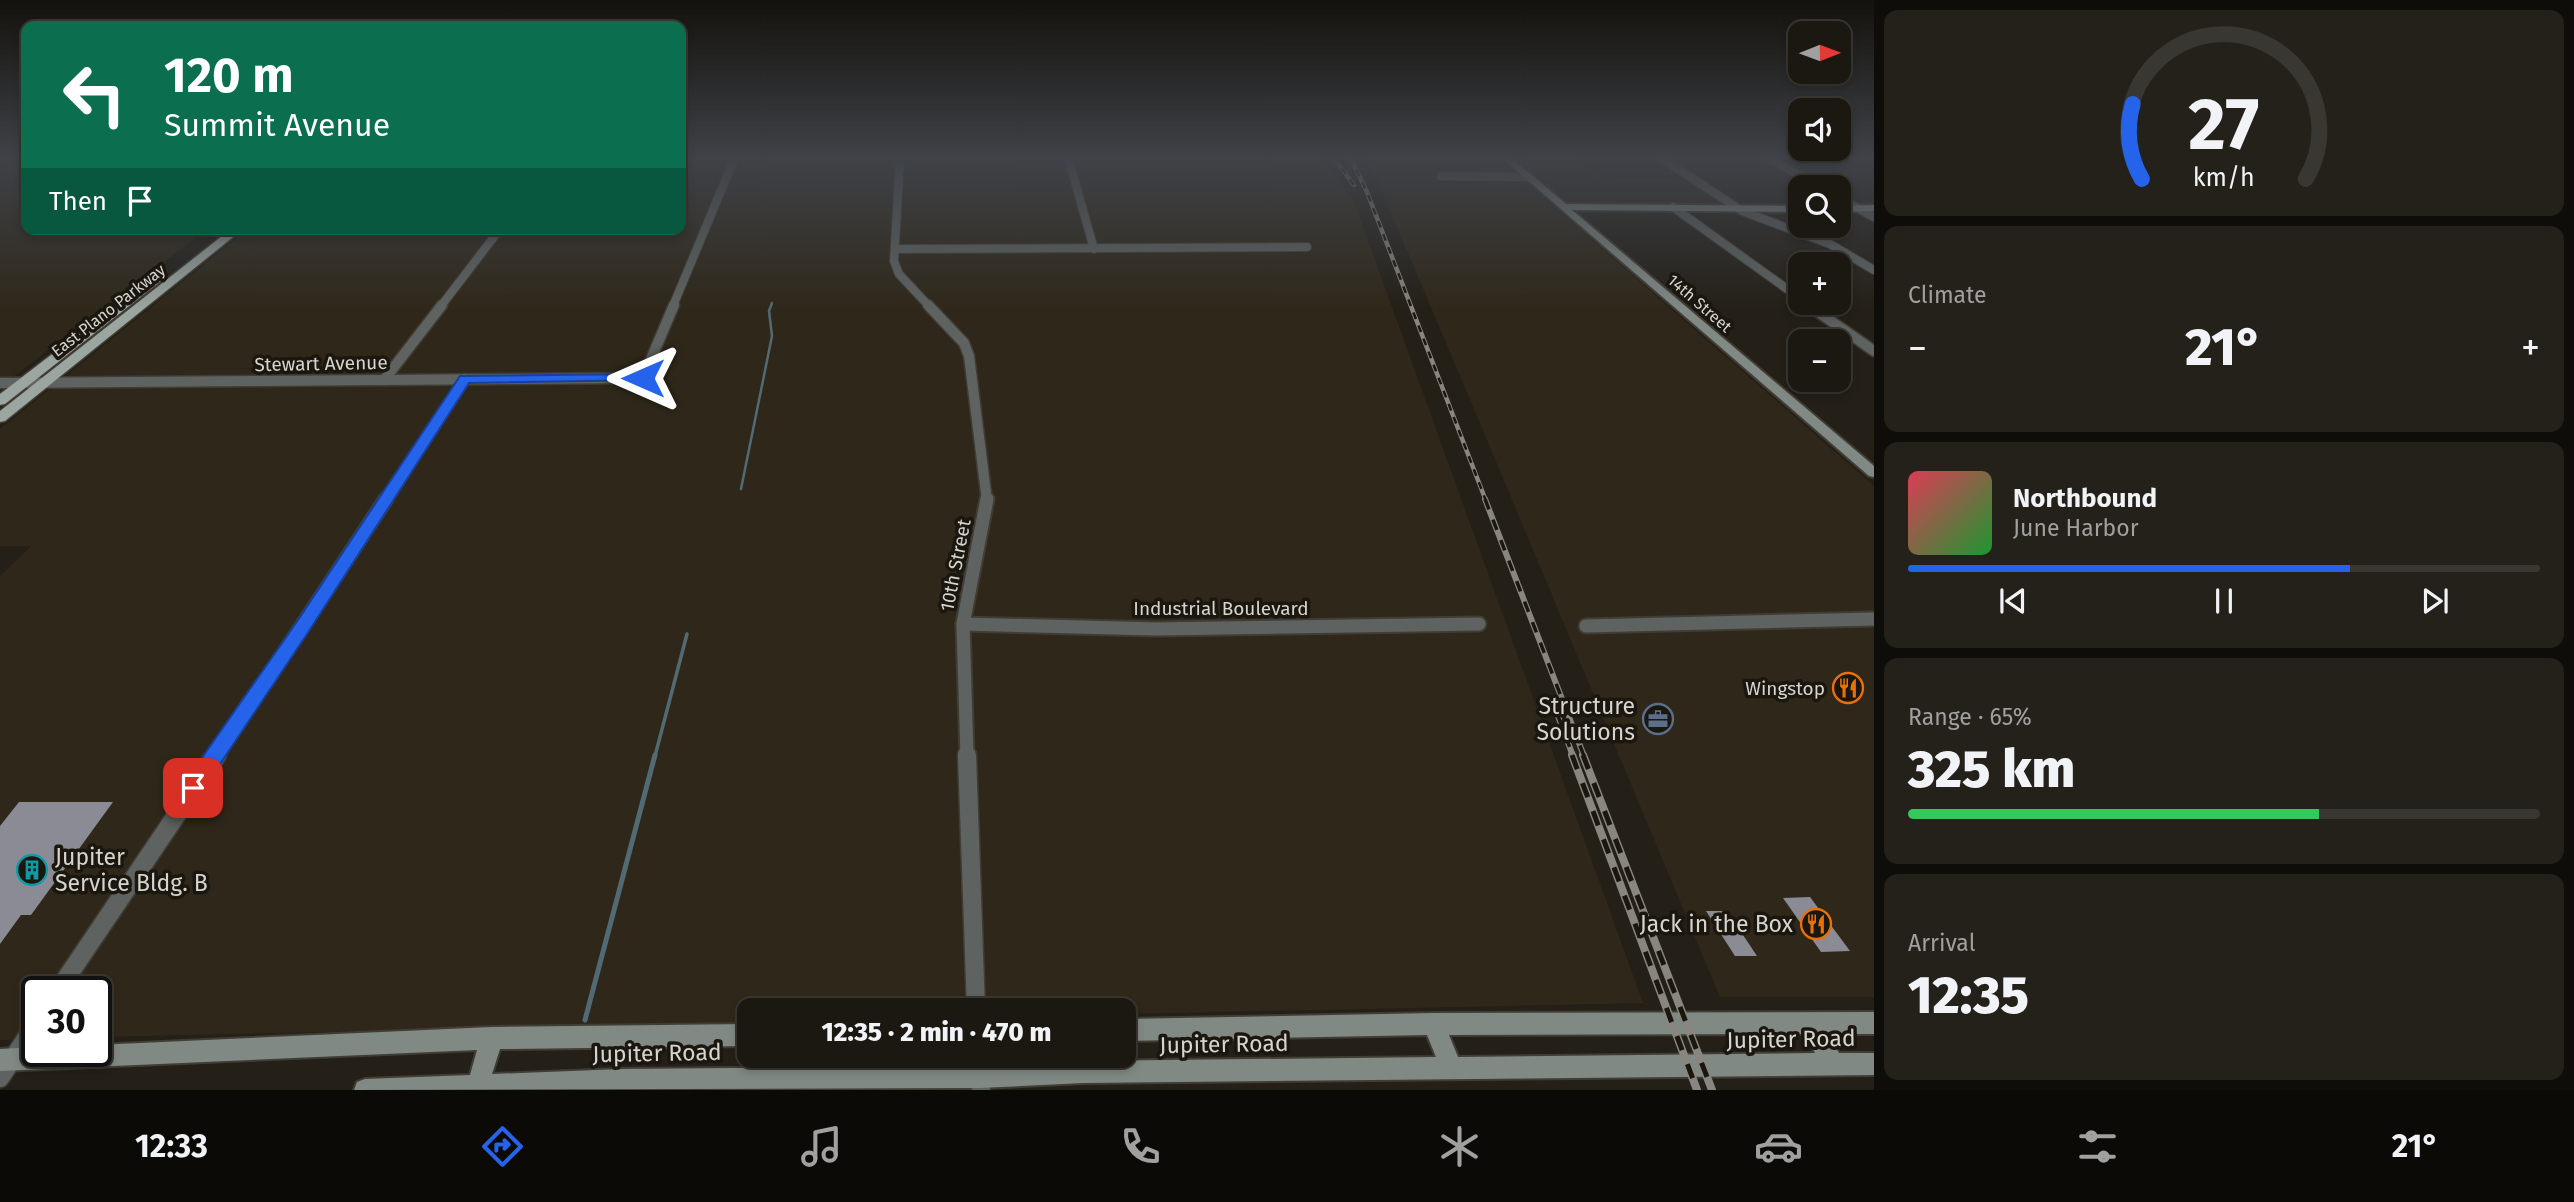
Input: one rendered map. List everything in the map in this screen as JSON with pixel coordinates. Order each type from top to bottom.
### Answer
[{"type":"main road","name":"14th Street","points":[[1565,208],[1874,473]]},
{"type":"main road","points":[[1730,208],[1788,209]]},
{"type":"main road","points":[[1851,209],[1874,208]]},
{"type":"main road","name":"East Plano Parkway","points":[[0,401],[213,235]]},
{"type":"main road","name":"East Plano Parkway","points":[[0,418],[231,235]]},
{"type":"main road","points":[[183,258],[202,259]]},
{"type":"main road","name":"Jupiter Road","points":[[1136,1030],[1434,1024],[1874,1023]]},
{"type":"main road","points":[[1434,1024],[1451,1068]]},
{"type":"main road","points":[[1811,1024],[1833,1065]]},
{"type":"main road","name":"Jupiter Road","points":[[4,1066],[492,1038],[737,1035]]},
{"type":"main road","points":[[478,1084],[492,1038]]},
{"type":"main road","name":"Jupiter Road","points":[[365,1090],[478,1084],[713,1078],[1874,1064]]},
{"type":"street","name":"Stewart Avenue","points":[[0,383],[643,378],[714,208]]},
{"type":"street","name":"10th Street","points":[[897,208],[894,261],[899,274],[951,326],[964,343],[969,356],[987,501],[962,624],[976,998]]},
{"type":"street","points":[[1083,208],[1094,248]]},
{"type":"street","points":[[1673,208],[1788,290]]},
{"type":"street","points":[[1739,208],[1762,220],[1830,244],[1874,270]]},
{"type":"street","points":[[1857,209],[1874,217]]},
{"type":"street","points":[[384,380],[495,235]]},
{"type":"street","points":[[895,249],[1307,247]]},
{"type":"street","points":[[1823,315],[1874,351]]},
{"type":"street","points":[[68,976],[303,627],[465,379]]},
{"type":"street","points":[[1586,626],[1874,619]]},
{"type":"street","name":"Industrial Boulevard","points":[[962,624],[1029,628],[1479,624]]},
{"type":"street","points":[[4,1066],[21,1043]]},
{"type":"shaded area","points":[[0,208],[21,208],[21,235],[199,235],[0,387]]},
{"type":"shaded area","points":[[686,208],[1356,208],[1643,1003],[1136,1014],[1136,998],[737,998],[737,1023],[112,1037],[112,976],[21,976],[21,1039],[0,1040],[0,576],[31,546],[0,546],[0,429],[241,235],[686,235]]},
{"type":"shaded area","points":[[1389,208],[1555,208],[1874,486],[1874,997],[1720,997]]},
{"type":"building","name":"Jupiter Service Bldg. B","points":[[19,802],[113,802],[31,915],[21,915],[0,944],[0,826]]},
{"type":"building","name":"Jack in the Box","points":[[1810,897],[1850,951],[1821,952],[1783,898]]},
{"type":"building","points":[[1706,911],[1727,911],[1757,956],[1735,956]]},
{"type":"waterway","points":[[741,489],[772,336],[769,311],[772,303]]},
{"type":"waterway","points":[[655,756],[687,634]]},
{"type":"waterway","points":[[585,1020],[655,755]]},
{"type":"railway","points":[[1373,208],[1486,501]]},
{"type":"railway","points":[[1485,499],[1584,756]]},
{"type":"railway","points":[[1558,716],[1573,756]]},
{"type":"railway","points":[[1572,755],[1697,1090]]},
{"type":"railway","points":[[1583,755],[1712,1090]]},
{"type":"place","name":"Wingstop","points":[[1848,688]]},
{"type":"place","name":"Structure Solutions","points":[[1658,719]]},
{"type":"place","name":"Jupiter Service Bldg. B","points":[[32,870]]},
{"type":"place","name":"Jack in the Box","points":[[1816,924]]},
{"type":"route","points":[[193,788],[303,627],[345,558],[465,379],[643,378]]}]
